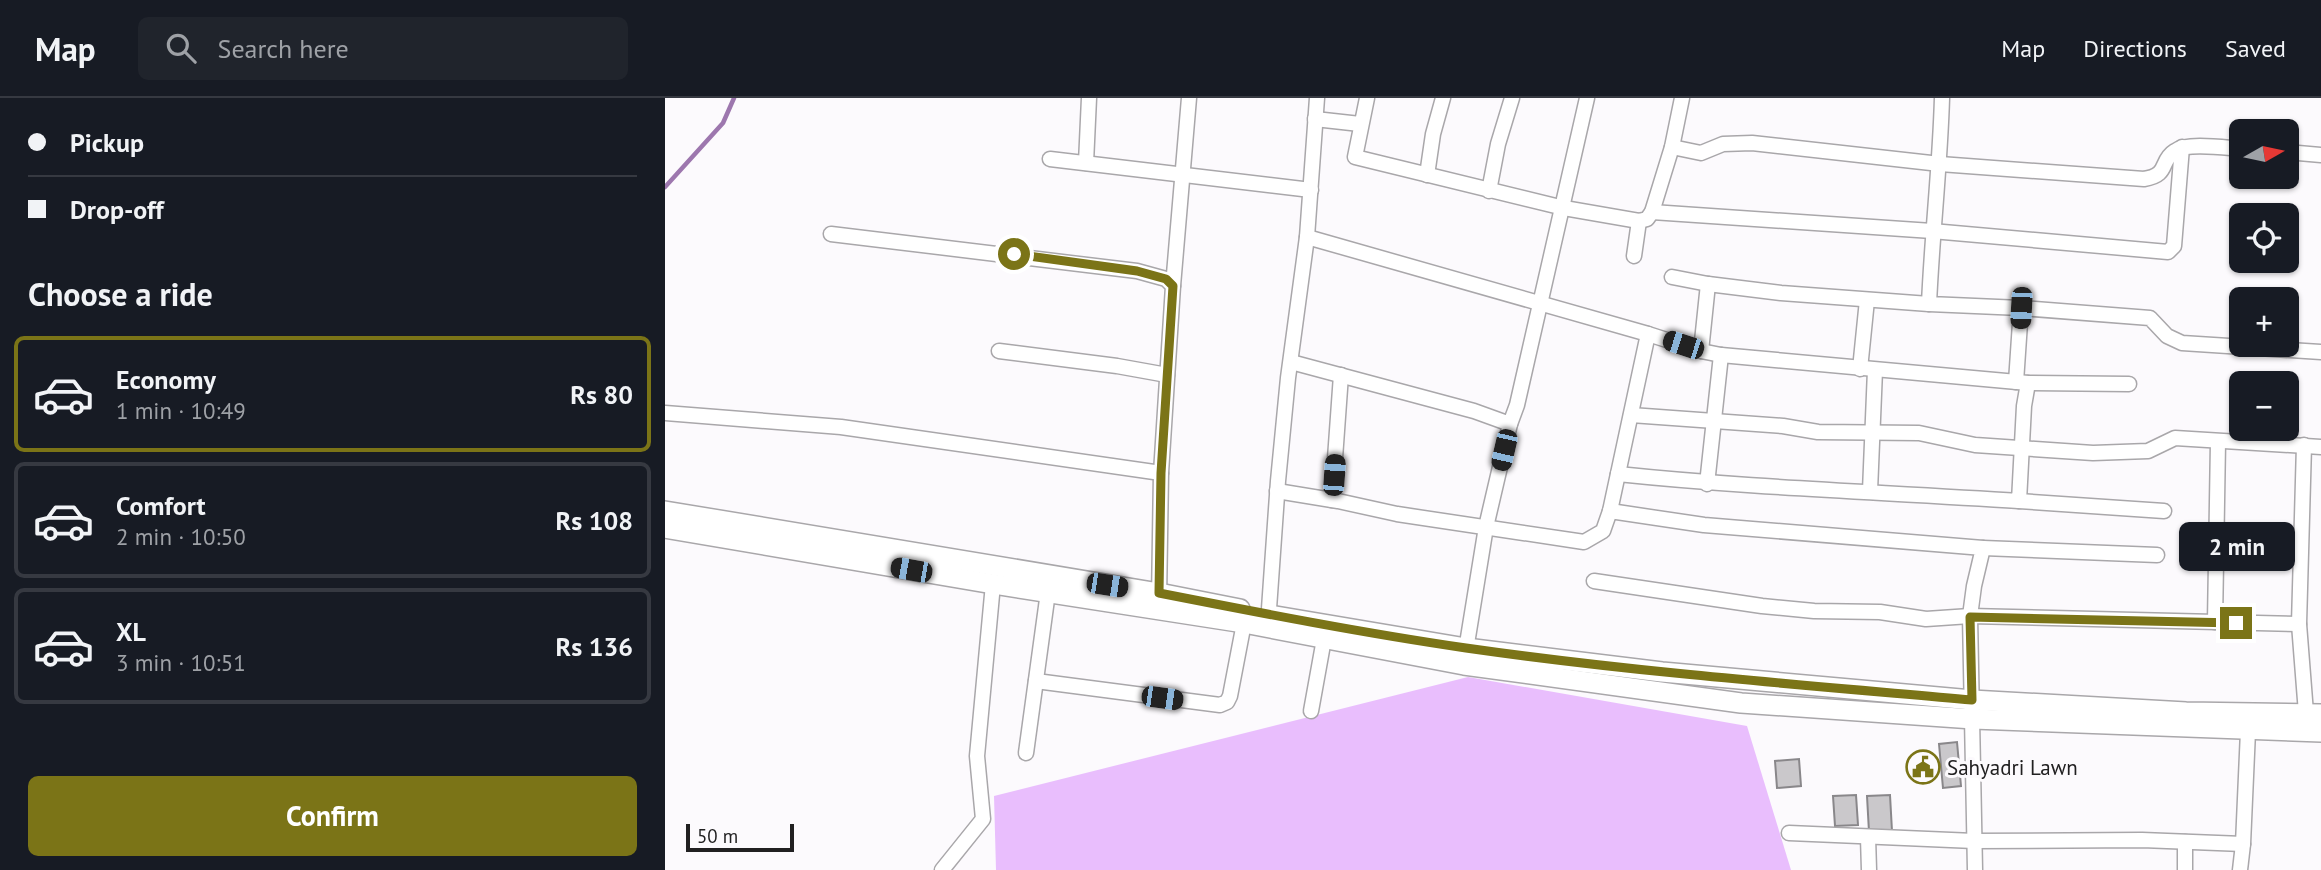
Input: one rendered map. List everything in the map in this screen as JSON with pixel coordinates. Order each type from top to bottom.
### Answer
[{"type":"street","points":[[1086,163],[1089,98]]},
{"type":"street","points":[[1159,601],[1161,473],[1189,98]]},
{"type":"street","points":[[1268,621],[1277,491],[1307,237],[1317,98]]},
{"type":"street","points":[[1367,98],[1360,124],[1356,157],[1564,208],[1639,221],[1647,219],[1652,212],[1672,147],[1682,98]]},
{"type":"street","points":[[1427,176],[1433,134],[1443,98]]},
{"type":"street","points":[[1465,656],[1486,527],[1564,208],[1587,98]]},
{"type":"street","points":[[1929,304],[1940,164],[1942,98]]},
{"type":"street","points":[[1489,191],[1508,99]]},
{"type":"street","points":[[1315,119],[1360,124]]},
{"type":"street","points":[[1672,147],[1701,153],[1723,144],[1752,143],[1940,164],[2011,167],[2144,179],[2155,178],[2162,172],[2172,152],[2182,147],[2229,149]]},
{"type":"street","points":[[1652,212],[1933,231],[2168,252],[2174,246],[2182,147]]},
{"type":"street","points":[[2299,153],[2321,155]]},
{"type":"street","points":[[1049,159],[1311,190]]},
{"type":"street","points":[[1634,256],[1639,221]]},
{"type":"street","points":[[831,234],[1137,271],[1166,279],[1173,286]]},
{"type":"street","points":[[1307,237],[1721,355],[2022,382],[2129,384]]},
{"type":"street","points":[[1672,277],[1708,284],[1867,300],[2150,318],[2167,336],[2182,344],[2321,352]]},
{"type":"street","points":[[1701,351],[1708,284]]},
{"type":"street","points":[[1860,369],[1867,300]]},
{"type":"street","points":[[2019,501],[2021,308]]},
{"type":"street","points":[[1277,491],[1397,514],[1584,542],[1604,531],[1648,334]]},
{"type":"street","points":[[999,351],[1167,375]]},
{"type":"street","points":[[1707,484],[1721,355]]},
{"type":"street","points":[[1291,362],[1474,411],[1510,424]]},
{"type":"street","points":[[1870,491],[1875,370]]},
{"type":"street","points":[[1332,500],[1341,375]]},
{"type":"street","points":[[665,413],[841,427],[1161,473]]},
{"type":"street","points":[[1631,415],[1770,425],[1818,432],[1919,433],[1975,445],[2119,453],[2148,450],[2175,438],[2321,447]]},
{"type":"street","points":[[2215,622],[2218,442]]},
{"type":"street","points":[[665,511],[1268,621],[1741,703],[2313,714],[2299,624],[2304,445]]},
{"type":"street","points":[[1618,474],[1707,484],[1870,491],[2164,510]]},
{"type":"street","points":[[1610,511],[1704,525],[1983,548],[2157,555]]},
{"type":"street","points":[[665,528],[993,584],[1048,592],[1159,601],[1244,623],[1268,621],[1324,639],[1465,656]]},
{"type":"street","points":[[1975,870],[1970,617],[1983,548]]},
{"type":"street","points":[[1594,581],[1762,606],[1814,611],[1880,612],[1926,619],[1970,617],[2299,624]]},
{"type":"street","points":[[942,870],[983,820],[977,756],[993,584]]},
{"type":"street","points":[[1026,753],[1048,592]]},
{"type":"street","points":[[1035,681],[1220,705],[1227,702],[1230,696],[1244,623]]},
{"type":"street","points":[[1311,711],[1324,639]]},
{"type":"street","points":[[1972,709],[2248,731],[2321,732]]},
{"type":"street","points":[[2240,870],[2248,731]]},
{"type":"street","points":[[1789,833],[1974,841],[2243,844]]},
{"type":"street","points":[[1868,836],[1869,870]]},
{"type":"street","points":[[2185,842],[2185,870]]},
{"type":"shaded area","points":[[1468,677],[1747,726],[1791,870],[996,870],[994,796]]},
{"type":"building","points":[[1957,742],[1961,786],[1943,788],[1939,744]]},
{"type":"building","points":[[1799,759],[1801,786],[1777,788],[1775,761]]},
{"type":"building","points":[[1856,795],[1858,825],[1835,826],[1833,796]]},
{"type":"building","points":[[1890,795],[1892,831],[1869,832],[1867,796]]},
{"type":"waterway","points":[[665,187],[723,123],[734,98]]},
{"type":"place","name":"Sahyadri Lawn","points":[[1923,767]]},
{"type":"route","points":[[1014,254],[1137,271],[1166,279],[1173,286],[1161,473],[1159,593],[1269,615],[1466,648],[1662,672],[1972,700],[1970,617],[2236,623]]}]
